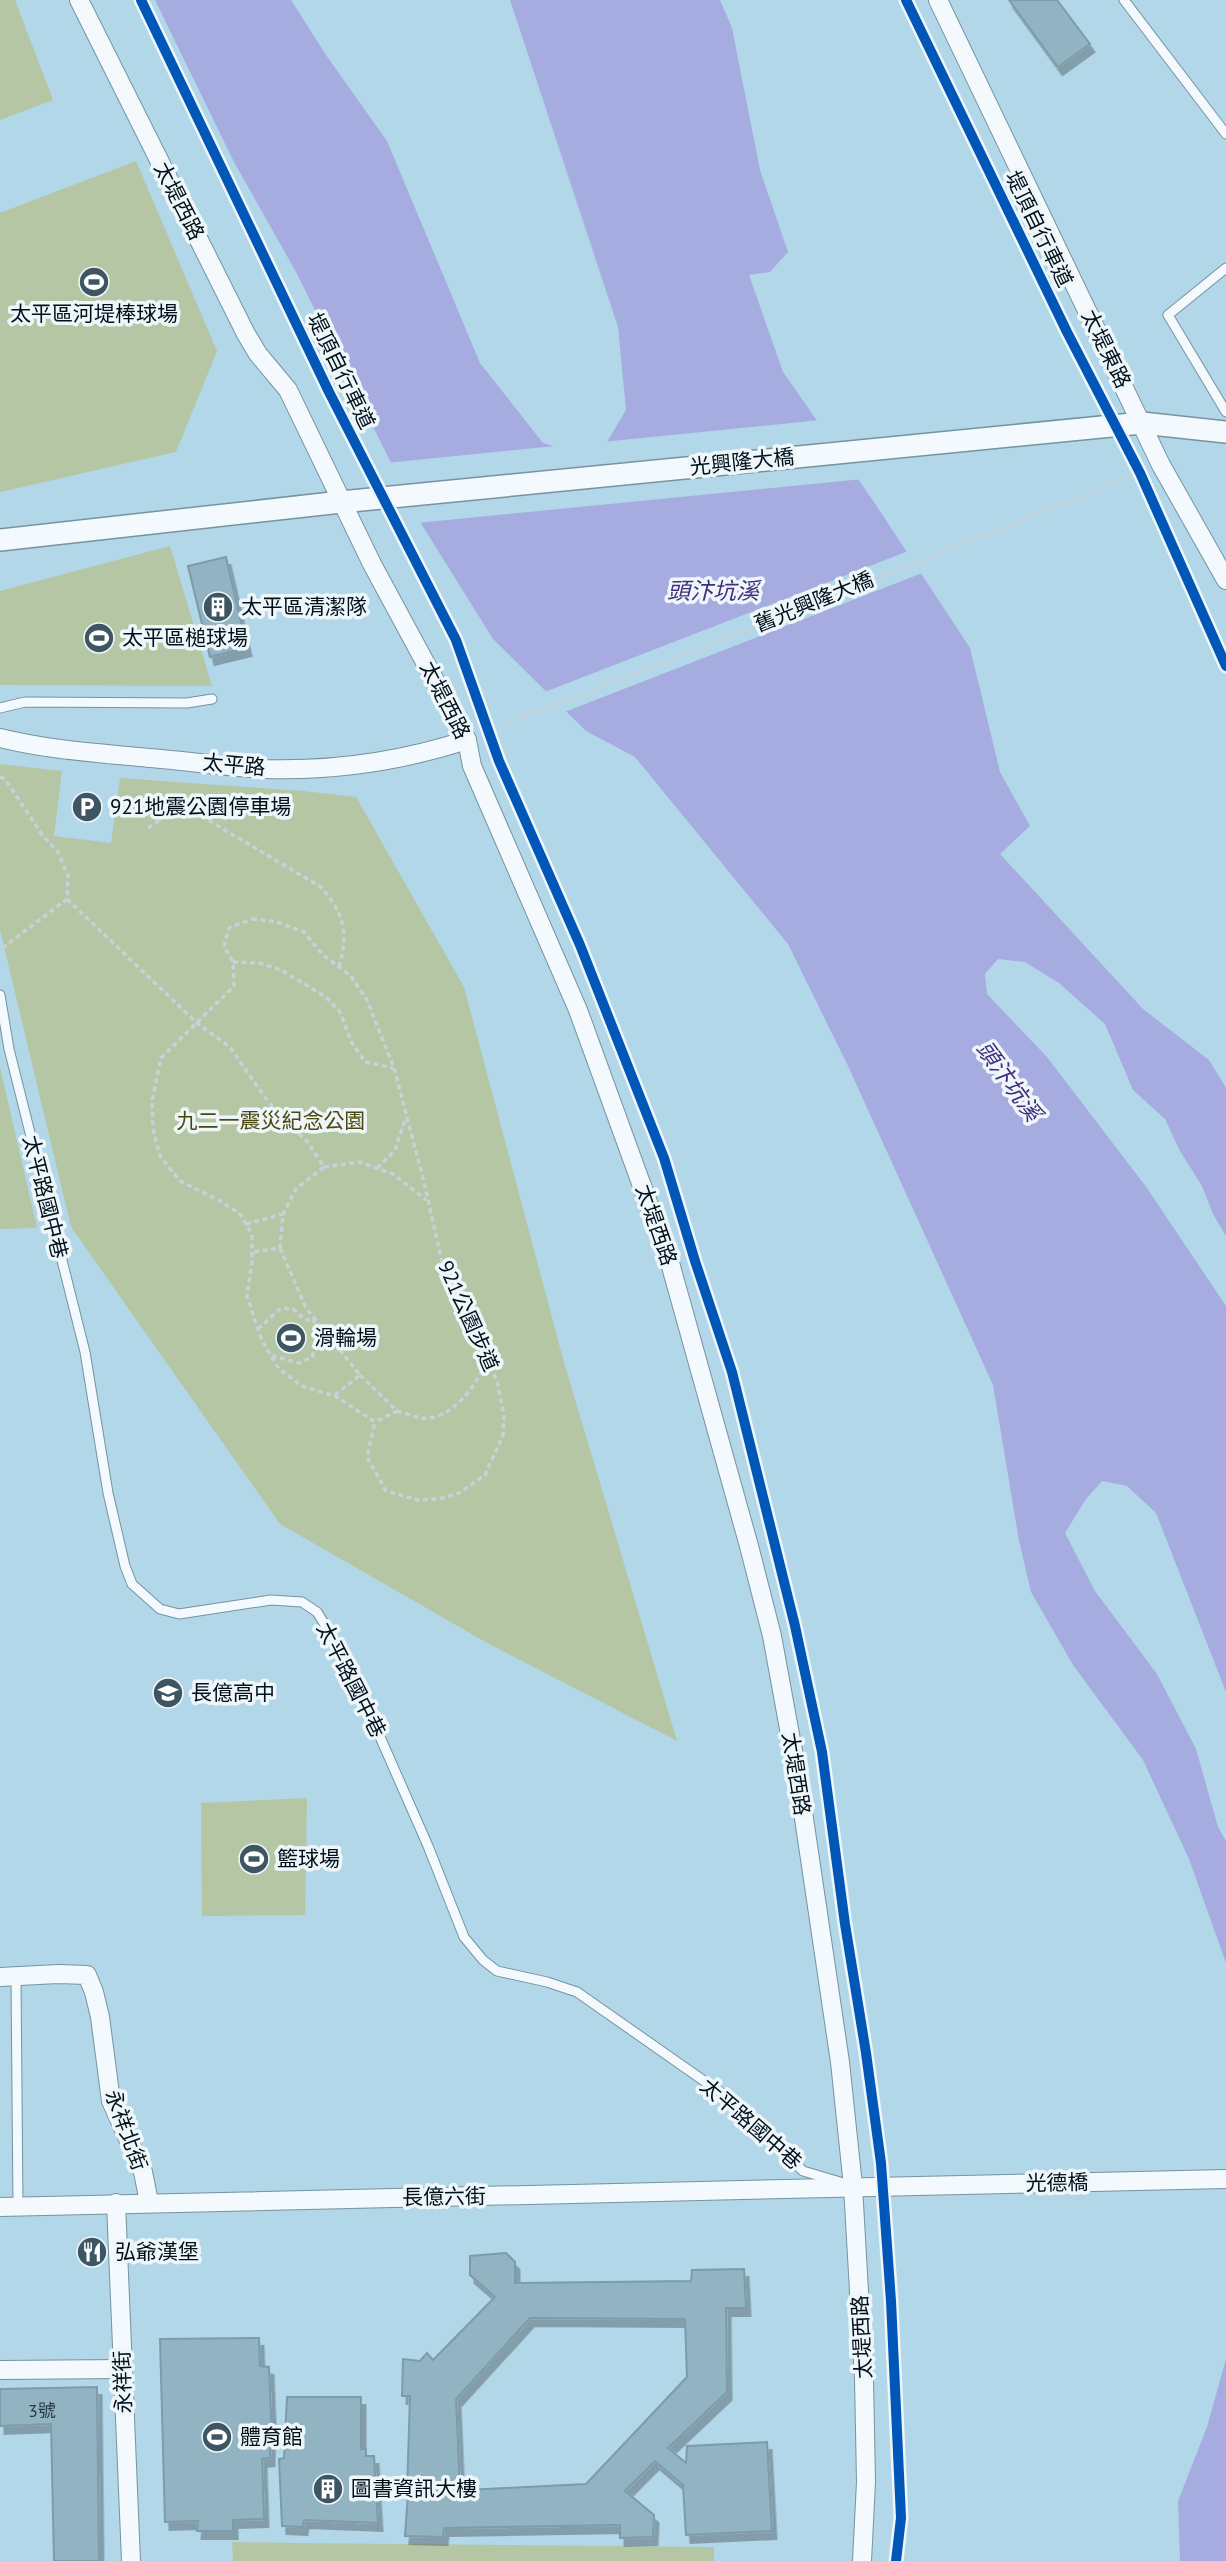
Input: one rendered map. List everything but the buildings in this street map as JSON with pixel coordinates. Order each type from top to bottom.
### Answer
[{"type":"street","name":"太堤西路","points":[[79,0],[246,334],[258,354],[288,390],[341,502],[467,740],[472,766],[578,1010],[666,1250],[690,1327],[772,1636],[798,1778],[840,2063],[853,2186],[864,2379],[866,2482],[862,2561]]},
{"type":"street","name":"太堤東路","points":[[938,0],[1161,466],[1226,580]]},
{"type":"street","name":"光興隆大橋","points":[[341,502],[1142,423],[1226,432]]},
{"type":"street","points":[[0,540],[341,502]]},
{"type":"street","name":"太平路","points":[[0,738],[107,754],[265,769],[361,764],[423,754],[467,740]]},
{"type":"street","name":"永祥北街","points":[[8,1977],[87,1975],[100,2017],[111,2101],[143,2172],[149,2202]]},
{"type":"street","name":"光德橋","points":[[886,2187],[1226,2179]]},
{"type":"street","name":"長億六街","points":[[9,2207],[886,2187]]},
{"type":"street","name":"永祥街","points":[[116,2203],[131,2561]]},
{"type":"street","points":[[0,2370],[123,2369]]},
{"type":"lane","points":[[1124,0],[1226,134]]},
{"type":"lane","points":[[1226,268],[1168,315],[1226,412]]},
{"type":"lane","points":[[0,708],[25,702],[187,703],[212,699]]},
{"type":"lane","name":"太平路國中巷","points":[[0,995],[9,1049],[39,1176],[85,1352],[107,1493],[132,1584],[160,1609],[179,1614],[271,1600],[302,1602],[317,1612],[335,1641],[366,1705],[428,1846],[464,1937],[482,1959],[497,1971],[577,1992],[727,2097],[803,2171],[853,2186]]},
{"type":"lane","points":[[8,1977],[9,2207]]},
{"type":"path","points":[[1134,461],[1226,666]]},
{"type":"path","points":[[486,722],[499,761]]},
{"type":"path","points":[[0,777],[5,779],[43,836],[58,852],[68,876],[67,899],[198,1024],[230,1046],[282,1120],[307,1141],[324,1167]]},
{"type":"path","points":[[148,828],[167,815],[191,810],[321,887],[336,905],[342,922],[343,946],[339,967]]},
{"type":"path","points":[[0,950],[67,899]]},
{"type":"path","points":[[233,962],[259,963],[281,970],[308,985],[340,1012],[352,1044],[365,1062],[394,1068]]},
{"type":"path","points":[[377,1168],[395,1150],[407,1115]]},
{"type":"path","points":[[427,1200],[393,1174],[360,1162],[324,1167],[296,1189],[283,1214],[280,1248],[306,1308],[360,1375],[397,1411],[430,1419],[455,1407],[475,1384],[486,1356]]},
{"type":"path","points":[[283,1214],[246,1224],[252,1234],[247,1296],[271,1356],[279,1368],[302,1386],[335,1396],[375,1422],[397,1411]]},
{"type":"path","points":[[252,1252],[280,1248]]},
{"type":"path","points":[[258,1329],[281,1308],[293,1310],[305,1320],[314,1319]]},
{"type":"path","points":[[271,1356],[299,1363],[312,1357],[315,1346],[314,1319]]},
{"type":"path","points":[[335,1396],[360,1375]]},
{"type":"path","points":[[886,2187],[901,2518],[896,2561]]},
{"type":"green space","points":[[0,0],[15,0],[53,100],[0,120]]},
{"type":"green space","name":"太平區河堤棒球場","points":[[136,161],[217,351],[176,452],[0,492],[0,213]]},
{"type":"green space","name":"太平區槌球場","points":[[170,546],[212,686],[0,685],[0,591]]},
{"type":"green space","name":"九二一震災紀念公園","points":[[0,764],[62,771],[54,836],[111,843],[120,778],[356,797],[464,987],[563,1359],[677,1741],[489,1644],[280,1524],[71,1227],[0,930]]},
{"type":"green space","points":[[0,1067],[37,1228],[0,1229]]},
{"type":"green space","name":"籃球場","points":[[307,1798],[305,1915],[202,1916],[201,1803]]},
{"type":"green space","points":[[232,2542],[714,2547],[714,2561],[233,2561]]},
{"type":"water","name":"頭汴坑溪","points":[[155,0],[291,0],[387,141],[480,363],[543,443],[586,455],[607,442],[626,410],[618,327],[510,0],[720,0],[732,28],[760,170],[788,252],[770,272],[749,275],[783,372],[874,502],[970,648],[1000,772],[1030,826],[1000,854],[1143,1009],[1209,1060],[1226,1088],[1226,1236],[1165,1119],[1133,1090],[1105,1024],[1059,983],[1025,962],[998,959],[985,974],[987,994],[1047,1057],[1147,1188],[1226,1306],[1226,1692],[1156,1513],[1127,1486],[1102,1481],[1086,1499],[1065,1533],[1095,1591],[1157,1674],[1196,1749],[1218,1827],[1226,1841],[1226,1963],[1189,1859],[1143,1760],[1073,1665],[1031,1592],[1019,1541],[993,1385],[848,1066],[788,944],[635,757],[586,731],[493,639],[422,525],[296,272],[234,162]]},
{"type":"water","points":[[1226,2359],[1226,2561],[1180,2561],[1178,2501],[1207,2427]]},
{"type":"pier","points":[[821,420],[863,479],[417,523],[386,463],[565,445],[586,451],[602,442]]},
{"type":"pier","points":[[911,550],[925,572],[562,713],[542,693]]},
{"type":"cycle path","name":"堤頂自行車道","points":[[141,0],[329,392],[456,640],[499,761],[580,945],[664,1158],[732,1372],[795,1626],[822,1752],[845,1924],[866,2053],[881,2163],[891,2301],[901,2518],[896,2561]]},
{"type":"cycle path","name":"堤頂自行車道","points":[[906,0],[1067,332],[1140,473],[1226,666]]},
{"type":"place","name":"太平區河堤棒球場","points":[[94,282]]},
{"type":"place","name":"太平區清潔隊","points":[[218,607]]},
{"type":"place","name":"太平區槌球場","points":[[99,638]]},
{"type":"place","name":"921地震公園停車場","points":[[87,807]]},
{"type":"place","name":"滑輪場","points":[[291,1338]]},
{"type":"place","name":"長億高中","points":[[168,1693]]},
{"type":"place","name":"籃球場","points":[[254,1859]]},
{"type":"place","name":"弘爺漢堡","points":[[92,2252]]},
{"type":"place","name":"體育館","points":[[217,2437]]},
{"type":"place","name":"圖書資訊大樓","points":[[328,2489]]}]
